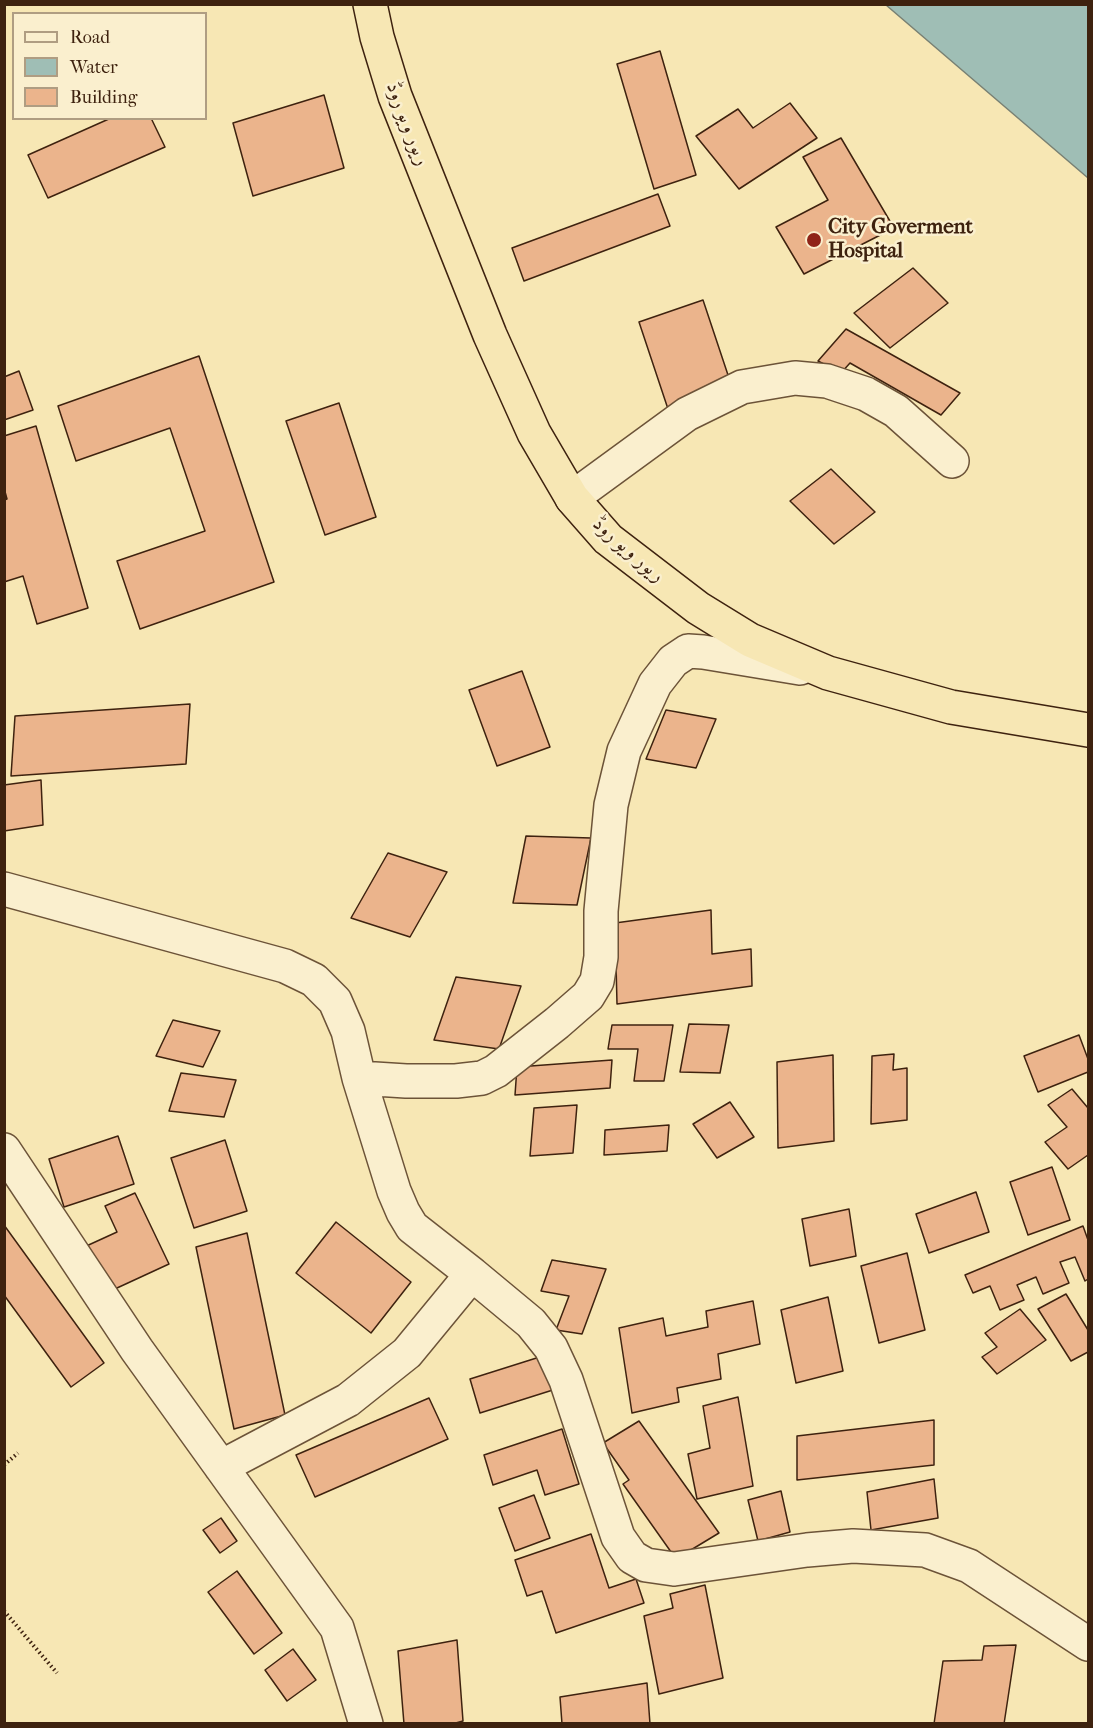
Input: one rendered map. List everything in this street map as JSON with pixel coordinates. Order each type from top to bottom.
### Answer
[{"type":"highway","name":"ریور ویو روڈ","points":[[370,4],[377,37],[395,96],[490,335],[534,433],[572,498],[608,539],[698,608],[750,640],[828,673],[951,707],[1089,730]]},
{"type":"street","points":[[572,498],[687,414],[742,387],[795,378],[827,381],[866,394],[896,411],[952,461]]},
{"type":"street","points":[[359,1078],[456,1081],[482,1078],[496,1071],[588,996],[597,981],[601,957],[602,911],[611,805],[624,751],[655,684],[673,661],[688,651],[703,652],[828,673]]},
{"type":"street","points":[[4,889],[285,966],[314,980],[335,1001],[348,1031],[359,1078],[394,1191],[403,1212],[412,1227],[531,1323],[551,1347],[566,1380],[618,1536],[632,1557],[646,1565],[674,1569],[842,1547],[925,1550],[969,1566],[1089,1644]]},
{"type":"street","points":[[4,1150],[137,1350],[337,1628],[366,1724]]},
{"type":"street","points":[[221,1467],[348,1400],[407,1353],[472,1274]]},
{"type":"path","points":[[4,1465],[18,1454]]},
{"type":"path","points":[[4,1611],[57,1673]]},
{"type":"water","points":[[886,5],[1088,5],[1088,178]]},
{"type":"building","points":[[660,51],[696,175],[654,189],[617,64]]},
{"type":"building","points":[[324,95],[344,168],[253,196],[233,123]]},
{"type":"building","points":[[790,103],[817,138],[739,189],[696,136],[738,109],[753,128]]},
{"type":"building","points":[[107,120],[152,120],[165,147],[48,198],[28,155]]},
{"type":"building","points":[[841,138],[894,228],[804,274],[776,227],[828,200],[803,157]]},
{"type":"building","points":[[658,194],[670,226],[524,281],[512,248]]},
{"type":"building","points":[[913,268],[948,303],[890,348],[854,313]]},
{"type":"building","points":[[703,300],[732,387],[668,409],[639,322]]},
{"type":"building","points":[[846,329],[960,393],[941,415],[850,363],[841,373],[818,361]]},
{"type":"building","points":[[199,356],[274,582],[140,629],[117,561],[205,531],[170,428],[76,461],[58,406]]},
{"type":"building","points":[[19,371],[33,410],[4,420],[4,377]]},
{"type":"building","points":[[339,403],[376,517],[325,535],[286,421]]},
{"type":"building","points":[[36,426],[88,608],[37,624],[23,576],[4,582],[4,500],[7,499],[4,488],[4,436]]},
{"type":"building","points":[[831,469],[875,512],[834,544],[790,501]]},
{"type":"building","points":[[522,671],[550,747],[497,766],[469,690]]},
{"type":"building","points":[[190,704],[186,764],[11,776],[15,716]]},
{"type":"building","points":[[666,710],[716,719],[696,768],[646,759]]},
{"type":"building","points":[[41,780],[43,825],[4,831],[4,785]]},
{"type":"building","points":[[526,836],[591,838],[577,905],[513,903]]},
{"type":"building","points":[[388,853],[447,872],[410,937],[351,918]]},
{"type":"building","points":[[711,910],[712,954],[751,949],[752,986],[617,1004],[615,923]]},
{"type":"building","points":[[456,977],[521,986],[499,1049],[434,1040]]},
{"type":"building","points":[[173,1020],[220,1031],[203,1067],[156,1056]]},
{"type":"building","points":[[689,1024],[729,1025],[720,1073],[680,1072]]},
{"type":"building","points":[[612,1025],[673,1025],[664,1081],[634,1081],[638,1049],[608,1049]]},
{"type":"building","points":[[1079,1035],[1088,1059],[1088,1072],[1038,1092],[1024,1056]]},
{"type":"building","points":[[894,1054],[893,1070],[907,1068],[907,1120],[871,1124],[872,1056]]},
{"type":"building","points":[[833,1055],[834,1141],[778,1148],[777,1062]]},
{"type":"building","points":[[612,1060],[610,1088],[515,1095],[517,1067]]},
{"type":"building","points":[[181,1073],[236,1080],[224,1117],[169,1111]]},
{"type":"building","points":[[1072,1089],[1088,1108],[1088,1155],[1068,1169],[1045,1142],[1067,1127],[1048,1105]]},
{"type":"building","points":[[730,1102],[754,1137],[717,1158],[693,1124]]},
{"type":"building","points":[[577,1105],[573,1153],[530,1156],[534,1108]]},
{"type":"building","points":[[669,1125],[667,1151],[604,1155],[605,1130]]},
{"type":"building","points":[[118,1136],[134,1184],[64,1207],[49,1159]]},
{"type":"building","points":[[225,1140],[247,1211],[194,1228],[171,1158]]},
{"type":"building","points":[[1052,1167],[1070,1220],[1028,1235],[1010,1182]]},
{"type":"building","points":[[976,1192],[989,1232],[929,1253],[916,1214]]},
{"type":"building","points":[[135,1193],[169,1264],[104,1294],[82,1248],[117,1232],[105,1206]]},
{"type":"building","points":[[849,1209],[856,1256],[810,1266],[802,1219]]},
{"type":"building","points":[[336,1222],[411,1282],[371,1333],[296,1273]]},
{"type":"building","points":[[4,1225],[104,1363],[71,1387],[4,1295]]},
{"type":"building","points":[[1083,1226],[1088,1240],[1088,1279],[1085,1281],[1075,1257],[1060,1262],[1069,1283],[1043,1294],[1036,1277],[1017,1285],[1024,1300],[1000,1310],[990,1286],[973,1293],[965,1275]]},
{"type":"building","points":[[247,1233],[285,1415],[234,1429],[196,1247]]},
{"type":"building","points":[[907,1253],[925,1330],[879,1343],[861,1266]]},
{"type":"building","points":[[552,1260],[606,1269],[582,1334],[556,1330],[569,1296],[541,1291]]},
{"type":"building","points":[[1066,1294],[1088,1330],[1088,1352],[1071,1361],[1038,1309]]},
{"type":"building","points":[[828,1297],[843,1371],[796,1383],[781,1310]]},
{"type":"building","points":[[753,1301],[760,1344],[718,1354],[721,1379],[677,1388],[679,1402],[632,1413],[619,1328],[663,1318],[666,1336],[708,1327],[706,1311]]},
{"type":"building","points":[[1020,1309],[1046,1340],[997,1374],[982,1357],[997,1347],[985,1333]]},
{"type":"building","points":[[546,1355],[556,1389],[480,1413],[470,1379]]},
{"type":"building","points":[[738,1397],[753,1486],[697,1499],[688,1454],[710,1448],[703,1406]]},
{"type":"building","points":[[429,1398],[448,1439],[315,1497],[296,1455]]},
{"type":"building","points":[[934,1420],[934,1465],[797,1480],[797,1436]]},
{"type":"building","points":[[639,1421],[719,1533],[676,1559],[623,1484],[629,1480],[603,1443]]},
{"type":"building","points":[[562,1429],[579,1484],[545,1495],[537,1470],[493,1485],[484,1455]]},
{"type":"building","points":[[934,1479],[938,1518],[871,1530],[867,1492]]},
{"type":"building","points":[[781,1491],[790,1532],[758,1541],[748,1500]]},
{"type":"building","points":[[534,1495],[550,1538],[515,1551],[499,1508]]},
{"type":"building","points":[[221,1518],[237,1541],[220,1553],[203,1530]]},
{"type":"building","points":[[591,1534],[609,1588],[636,1579],[644,1603],[556,1633],[542,1591],[527,1596],[515,1560]]},
{"type":"building","points":[[237,1571],[282,1633],[254,1654],[208,1592]]},
{"type":"building","points":[[705,1585],[723,1678],[659,1694],[644,1616],[673,1608],[670,1594]]},
{"type":"building","points":[[457,1640],[463,1721],[452,1724],[404,1724],[398,1651]]},
{"type":"building","points":[[1016,1645],[1004,1724],[934,1724],[943,1661],[982,1660],[984,1646]]},
{"type":"building","points":[[293,1649],[316,1680],[287,1701],[265,1670]]},
{"type":"building","points":[[647,1683],[650,1724],[562,1724],[560,1697]]},
{"type":"place","name":"City Goverment Hospital","points":[[814,240]]}]
